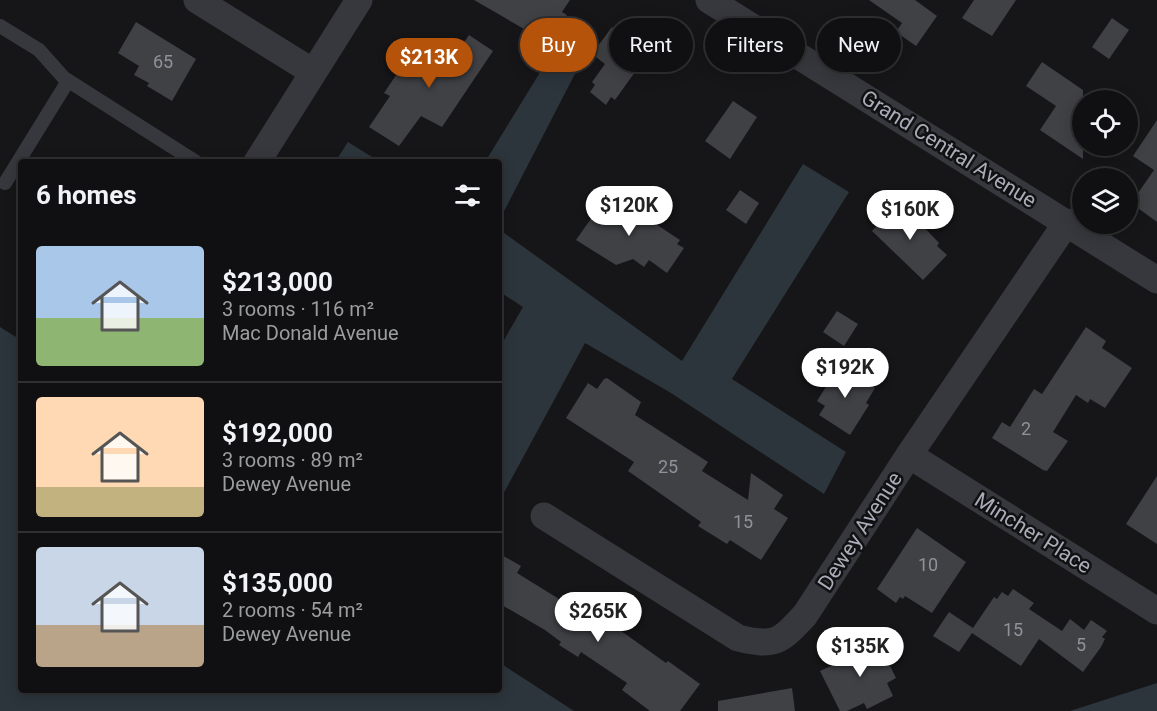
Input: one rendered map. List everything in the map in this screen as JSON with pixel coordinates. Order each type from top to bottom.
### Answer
[{"type":"street","points":[[197,0],[313,72]]},
{"type":"street","points":[[259,159],[358,0]]},
{"type":"street","name":"Grand Central Avenue","points":[[709,0],[737,7],[1157,280]]},
{"type":"street","name":"Dewey Avenue","points":[[544,516],[738,638],[762,644],[784,638],[805,615],[909,455],[1067,222]]},
{"type":"street","name":"Mincher Place","points":[[909,455],[1157,611]]},
{"type":"lane","points":[[0,26],[39,50],[68,81],[191,159]]},
{"type":"lane","points":[[20,159],[68,81]]},
{"type":"lane","points":[[5,183],[18,162]]},
{"type":"shaded area","points":[[540,72],[576,72],[502,215],[502,159],[487,159]]},
{"type":"shaded area","points":[[348,142],[375,159],[337,159]]},
{"type":"shaded area","points":[[803,164],[849,192],[732,379],[846,452],[824,494],[671,393],[585,343],[502,496],[502,344],[523,307],[502,293],[502,231],[682,361]]},
{"type":"shaded area","points":[[0,327],[18,338],[18,693],[502,693],[502,664],[574,711],[0,711]]},
{"type":"shaded area","points":[[1157,683],[1157,711],[1070,711]]},
{"type":"building","points":[[474,0],[570,0],[562,12],[567,15],[565,18],[520,18],[520,27]]},
{"type":"building","points":[[869,0],[915,0],[937,16],[916,46],[901,36],[901,18],[895,18]]},
{"type":"building","points":[[974,0],[1016,0],[992,36],[962,18]]},
{"type":"building","points":[[1112,18],[1129,30],[1109,59],[1092,47]]},
{"type":"building","points":[[136,22],[196,59],[172,101],[147,86],[149,83],[134,75],[139,66],[118,53]]},
{"type":"building","points":[[609,31],[609,72],[635,72],[615,100],[611,97],[606,105],[590,92],[595,85],[592,82],[605,64],[597,58],[597,47]]},
{"type":"building","points":[[469,35],[493,51],[442,127],[421,116],[399,146],[369,127],[390,96],[384,93],[417,44],[451,62]]},
{"type":"building","points":[[1042,62],[1083,90],[1072,90],[1072,152],[1040,130],[1056,106],[1026,86]]},
{"type":"building","points":[[733,101],[757,117],[730,159],[705,141]]},
{"type":"building","points":[[1157,120],[1157,222],[1138,208],[1138,193],[1154,170],[1133,156],[1138,156],[1138,148]]},
{"type":"building","points":[[740,190],[759,203],[746,224],[726,210]]},
{"type":"building","points":[[609,193],[680,240],[677,244],[684,248],[667,273],[649,260],[644,267],[633,259],[616,265],[576,240]]},
{"type":"building","points":[[900,202],[939,243],[937,246],[947,255],[923,280],[872,231]]},
{"type":"building","points":[[837,311],[858,324],[844,346],[823,332]]},
{"type":"building","points":[[1086,327],[1106,341],[1102,348],[1132,368],[1105,408],[1090,399],[1088,403],[1076,395],[1053,432],[1068,441],[1047,471],[1043,470],[992,438],[1002,422],[1010,427],[1034,389],[1042,394]]},
{"type":"building","points":[[841,363],[859,375],[857,378],[875,388],[866,403],[869,405],[850,435],[819,415],[825,406],[817,401]]},
{"type":"building","points":[[607,378],[641,402],[635,415],[708,462],[702,471],[748,500],[751,473],[783,495],[774,509],[788,518],[761,560],[730,540],[727,544],[698,526],[701,522],[628,471],[634,462],[566,418],[588,383],[597,389]]},
{"type":"building","points":[[1157,476],[1157,544],[1126,524]]},
{"type":"building","points":[[917,528],[966,562],[932,613],[905,596],[903,599],[900,597],[896,603],[877,589]]},
{"type":"building","points":[[502,555],[521,566],[517,573],[606,628],[610,623],[700,684],[680,711],[650,711],[622,690],[627,683],[581,652],[578,657],[559,645],[561,642],[502,605]]},
{"type":"building","points":[[1013,589],[1034,603],[1029,609],[1062,631],[1070,619],[1084,630],[1091,620],[1107,631],[1102,637],[1105,639],[1101,647],[1083,672],[1039,639],[1021,666],[972,633],[959,652],[933,636],[949,612],[973,628],[994,597],[997,599],[1002,592],[1008,596]]},
{"type":"building","points":[[877,639],[896,678],[887,683],[893,696],[867,709],[864,703],[847,711],[840,711],[820,671],[850,657],[848,653]]},
{"type":"building","points":[[792,688],[795,711],[718,711],[718,701]]}]
